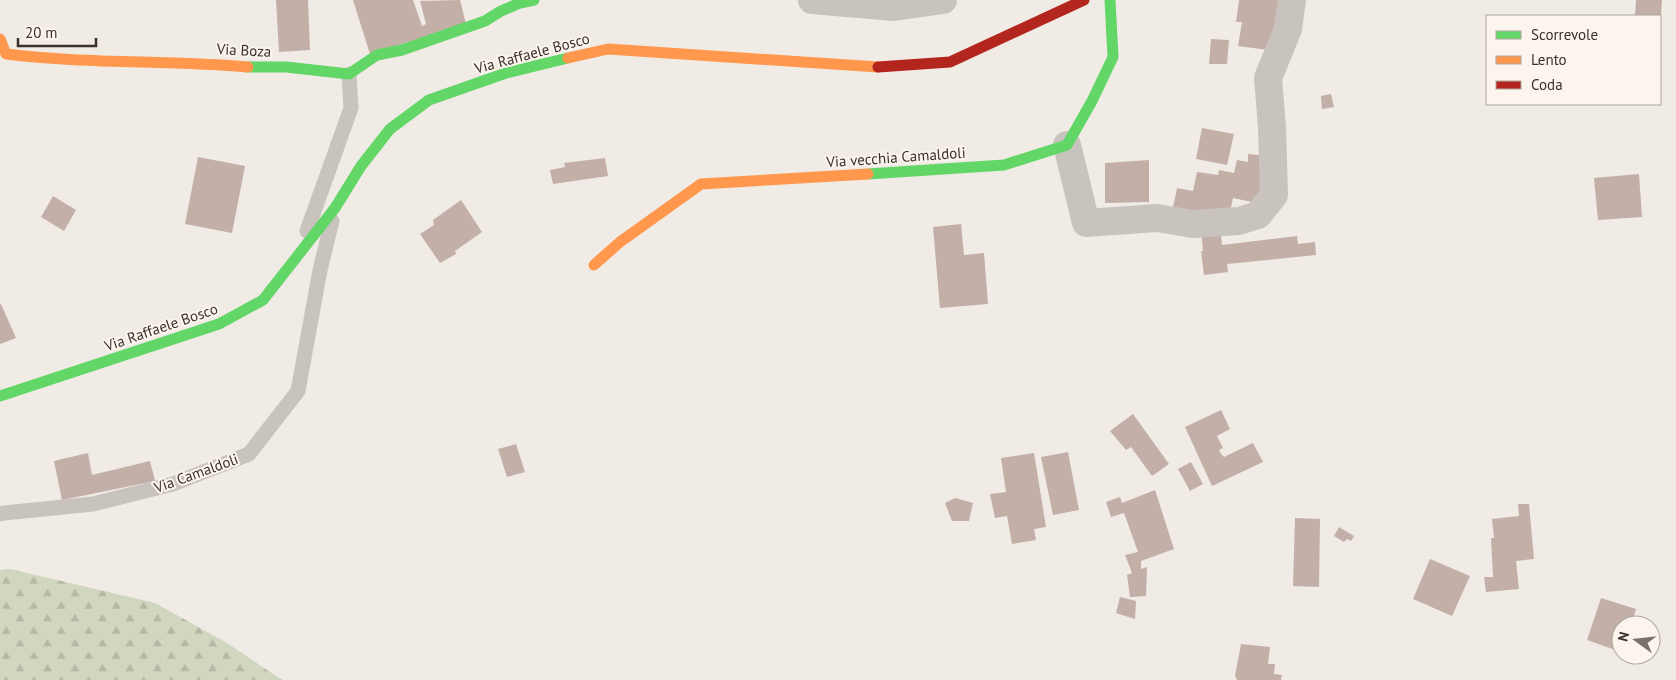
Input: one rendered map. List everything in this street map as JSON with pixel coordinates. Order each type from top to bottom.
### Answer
[{"type":"street","points":[[349,74],[377,55],[402,50],[485,21],[501,11],[520,3],[534,0]]},
{"type":"street","points":[[812,0],[894,6],[943,0]]},
{"type":"street","name":"Via Raffaele Bosco","points":[[0,396],[219,324],[263,300],[335,208],[361,166],[390,129],[429,100],[506,72],[608,49],[876,67],[950,62],[1084,0]]},
{"type":"street","points":[[1110,0],[1113,57],[1092,101],[1067,145],[1086,223],[1157,218],[1193,224],[1239,221],[1258,215],[1274,195],[1268,78],[1288,29],[1292,0]]},
{"type":"street","name":"Via Boza","points":[[0,39],[6,54],[38,58],[262,68],[286,67],[349,74]]},
{"type":"street","name":"Via vecchia Camaldoli","points":[[594,265],[620,242],[701,184],[1004,165],[1067,145]]},
{"type":"lane","points":[[300,254],[351,108],[349,74]]},
{"type":"lane","name":"Via Camaldoli","points":[[0,514],[93,504],[172,484],[250,454],[298,391],[320,270],[335,208]]},
{"type":"green space","points":[[10,569],[155,603],[227,643],[282,680],[0,680],[0,570]]},
{"type":"building","points":[[276,0],[308,0],[310,50],[279,52]]},
{"type":"building","points":[[353,0],[413,0],[422,26],[426,24],[420,1],[460,0],[466,24],[370,54]]},
{"type":"building","points":[[1239,0],[1282,0],[1275,51],[1238,46],[1242,22],[1236,22]]},
{"type":"building","points":[[1636,0],[1662,0],[1661,16],[1635,15]]},
{"type":"building","points":[[1211,39],[1229,40],[1227,64],[1209,64]]},
{"type":"building","points":[[1331,94],[1334,107],[1322,109],[1321,96]]},
{"type":"building","points":[[1202,128],[1234,134],[1227,165],[1196,159]]},
{"type":"building","points":[[1248,154],[1269,156],[1261,204],[1233,198],[1229,218],[1173,207],[1177,188],[1193,191],[1197,172],[1218,175],[1219,170],[1234,173],[1237,160],[1248,162]]},
{"type":"building","points":[[198,157],[245,166],[232,233],[185,224]]},
{"type":"building","points":[[605,158],[608,176],[553,184],[550,170],[565,167],[564,163]]},
{"type":"building","points":[[1149,160],[1149,202],[1105,203],[1105,163]]},
{"type":"building","points":[[1639,174],[1642,217],[1598,220],[1594,178]]},
{"type":"building","points":[[53,196],[76,210],[64,231],[41,217]]},
{"type":"building","points":[[461,200],[482,232],[455,251],[456,254],[440,263],[420,234],[434,225],[433,220]]},
{"type":"building","points":[[961,224],[964,255],[984,253],[988,304],[940,308],[933,227]]},
{"type":"building","points":[[1220,226],[1222,245],[1297,236],[1298,244],[1315,242],[1316,255],[1227,264],[1228,272],[1204,275],[1201,229]]},
{"type":"building","points":[[0,305],[16,338],[0,344]]},
{"type":"building","points":[[1221,410],[1230,429],[1217,436],[1223,448],[1219,450],[1221,454],[1224,457],[1253,443],[1263,462],[1212,486],[1185,427]]},
{"type":"building","points":[[1133,414],[1169,464],[1152,476],[1131,447],[1126,450],[1110,431]]},
{"type":"building","points":[[516,444],[525,472],[507,477],[498,449]]},
{"type":"building","points":[[1068,452],[1079,510],[1053,515],[1041,457]]},
{"type":"building","points":[[88,453],[92,475],[150,461],[155,481],[62,500],[54,461]]},
{"type":"building","points":[[1034,453],[1046,527],[1034,529],[1036,540],[1012,544],[1007,516],[995,518],[990,494],[1006,492],[1001,458]]},
{"type":"building","points":[[1191,462],[1203,484],[1190,491],[1178,469]]},
{"type":"building","points":[[1155,490],[1174,549],[1141,561],[1141,569],[1147,567],[1146,596],[1130,597],[1127,575],[1132,573],[1125,555],[1138,552],[1124,513],[1111,517],[1106,502],[1120,497],[1122,503]]},
{"type":"building","points":[[955,498],[973,503],[969,521],[952,521],[945,503]]},
{"type":"building","points":[[1518,504],[1529,504],[1534,559],[1516,561],[1519,589],[1486,592],[1484,577],[1493,577],[1491,538],[1494,538],[1492,519],[1519,516]]},
{"type":"building","points":[[1295,518],[1320,519],[1319,587],[1293,586]]},
{"type":"building","points":[[1339,527],[1354,536],[1351,541],[1347,539],[1344,542],[1334,536]]},
{"type":"building","points":[[1430,559],[1470,576],[1452,616],[1413,599]]},
{"type":"building","points":[[1120,597],[1136,601],[1135,619],[1116,613]]},
{"type":"building","points":[[1601,598],[1636,609],[1634,615],[1611,615],[1611,648],[1587,640]]},
{"type":"building","points":[[1241,644],[1270,647],[1268,664],[1275,664],[1274,674],[1282,675],[1281,680],[1237,680],[1235,676]]},
{"type":"traffic: fast","points":[[248,67],[286,67],[349,74],[377,55],[402,50],[485,21],[501,11],[520,3],[534,0]]},
{"type":"traffic: fast","points":[[868,174],[1004,165],[1067,145],[1092,101],[1113,57],[1110,0]]},
{"type":"traffic: fast","points":[[0,396],[219,324],[263,300],[335,208],[361,166],[390,129],[429,100],[506,73],[568,58]]},
{"type":"traffic: slow","points":[[0,39],[6,54],[66,59],[248,67]]},
{"type":"traffic: slow","points":[[568,58],[608,49],[878,67]]},
{"type":"traffic: slow","points":[[594,265],[620,242],[701,184],[868,174]]},
{"type":"traffic: jam","points":[[878,67],[950,62],[1084,0]]}]
